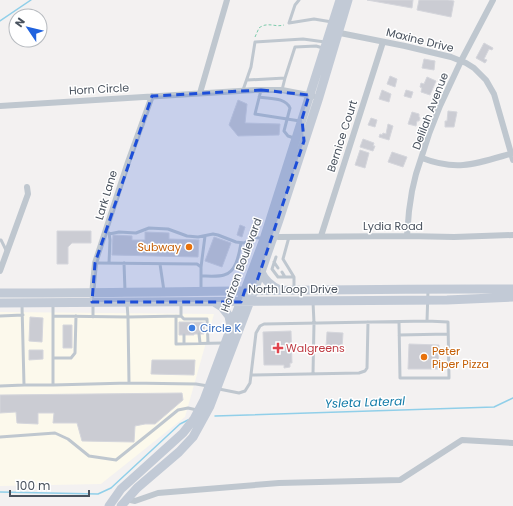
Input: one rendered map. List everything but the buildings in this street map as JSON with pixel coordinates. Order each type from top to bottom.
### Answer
[{"type":"main road","name":"Horizon Boulevard","points":[[109,506],[121,490],[184,433],[213,388],[245,302],[264,239],[300,140],[319,97],[340,0]]},
{"type":"main road","name":"Horizon Boulevard","points":[[249,290],[272,255],[273,236],[300,140],[301,121],[325,45],[348,0]]},
{"type":"main road","points":[[261,272],[267,282],[281,290]]},
{"type":"main road","name":"North Loop Drive","points":[[0,293],[513,289]]},
{"type":"main road","name":"North Loop Drive","points":[[0,303],[427,301],[513,297]]},
{"type":"main road","points":[[214,302],[222,307],[229,316],[231,326]]},
{"type":"main road","name":"Horizon Boulevard","points":[[124,502],[137,488],[179,452],[193,437],[210,406],[213,388],[231,326],[245,302]]},
{"type":"street","points":[[200,93],[227,0]]},
{"type":"street","name":"Delilah Avenue","points":[[407,236],[412,191],[429,134],[461,61],[493,0]]},
{"type":"street","name":"Maxine Drive","points":[[333,29],[451,57],[474,68],[482,75],[494,94],[513,160]]},
{"type":"street","name":"Bernice Court","points":[[321,236],[383,42]]},
{"type":"street","name":"Horn Circle","points":[[0,106],[261,90],[282,90],[319,97]]},
{"type":"street","name":"Lark Lane","points":[[92,302],[95,263],[107,232],[115,200],[152,96]]},
{"type":"street","points":[[422,158],[442,165],[461,166],[479,163],[512,153]]},
{"type":"street","points":[[0,271],[1,263],[7,252],[28,194],[27,186]]},
{"type":"street","name":"Lydia Road","points":[[273,236],[513,236]]},
{"type":"street","points":[[124,502],[135,501],[158,494],[279,483],[400,480],[462,440],[513,443]]},
{"type":"lane","points":[[299,0],[295,5],[289,23],[314,19],[333,29]]},
{"type":"lane","points":[[243,91],[251,67],[254,42],[303,39],[325,45]]},
{"type":"lane","points":[[282,90],[295,47],[325,45]]},
{"type":"lane","points":[[247,80],[285,78]]},
{"type":"lane","points":[[261,90],[255,114],[301,121]]},
{"type":"lane","points":[[259,97],[284,101],[289,105],[290,108],[284,131],[288,136],[300,140]]},
{"type":"lane","points":[[109,263],[110,240],[107,232],[136,233],[149,228],[168,229],[187,236],[206,236],[212,234],[241,243],[255,237],[264,239]]},
{"type":"lane","points":[[201,292],[201,268],[206,236]]},
{"type":"lane","points":[[283,259],[289,237]]},
{"type":"lane","points":[[0,240],[7,252]]},
{"type":"lane","points":[[201,276],[224,276],[232,270],[237,260],[241,243]]},
{"type":"lane","points":[[272,255],[283,259],[294,277],[294,290]]},
{"type":"lane","points":[[272,255],[278,268]]},
{"type":"lane","points":[[274,262],[272,269],[278,277],[294,277]]},
{"type":"lane","points":[[95,263],[197,264],[201,268]]},
{"type":"lane","points":[[124,263],[125,292]]},
{"type":"lane","points":[[160,264],[164,292]]},
{"type":"lane","points":[[282,272],[285,277]]},
{"type":"lane","points":[[427,321],[428,290]]},
{"type":"lane","points":[[92,302],[94,317]]},
{"type":"lane","points":[[126,302],[128,317],[128,384]]},
{"type":"lane","points":[[181,302],[181,316],[184,321],[199,321],[208,319],[208,343]]},
{"type":"lane","points":[[313,302],[313,374]]},
{"type":"lane","points":[[22,303],[24,385]]},
{"type":"lane","points":[[53,303],[53,385]]},
{"type":"lane","points":[[0,316],[23,315]]},
{"type":"lane","points":[[53,316],[181,316]]},
{"type":"lane","points":[[53,358],[71,358],[75,353],[76,316]]},
{"type":"lane","points":[[176,316],[176,344],[225,344]]},
{"type":"lane","points":[[0,386],[196,384],[239,393],[244,391],[250,384],[256,333],[260,326],[268,323],[427,321],[448,322],[449,378],[400,378],[399,322]]},
{"type":"lane","points":[[251,375],[359,373],[365,371],[367,368],[368,322]]},
{"type":"lane","points":[[199,334],[200,343]]},
{"type":"lane","points":[[399,334],[448,334]]},
{"type":"lane","points":[[184,335],[184,343]]},
{"type":"lane","points":[[0,437],[55,433],[68,439],[89,456],[116,460],[178,410],[188,408],[199,410]]},
{"type":"path","points":[[254,42],[259,28],[265,25],[282,26],[289,23]]},
{"type":"highlighted area","points":[[261,90],[309,95],[302,119],[304,141],[254,290],[245,290],[241,302],[92,302],[95,263],[152,96]]},
{"type":"shaded area","points":[[0,312],[214,314],[185,417],[101,484],[0,486]]},
{"type":"waterway","points":[[0,21],[31,0]]},
{"type":"waterway","name":"Ysleta Lateral","points":[[215,416],[494,407],[513,398]]},
{"type":"waterway","name":"Ysleta Lateral","points":[[0,492],[98,494],[111,488],[180,424],[188,420]]},
{"type":"place","name":"Subway","points":[[189,247]]},
{"type":"place","name":"Circle K","points":[[192,328]]},
{"type":"place","name":"Walgreens","points":[[278,348]]},
{"type":"place","name":"Peter Piper Pizza","points":[[424,357]]}]
